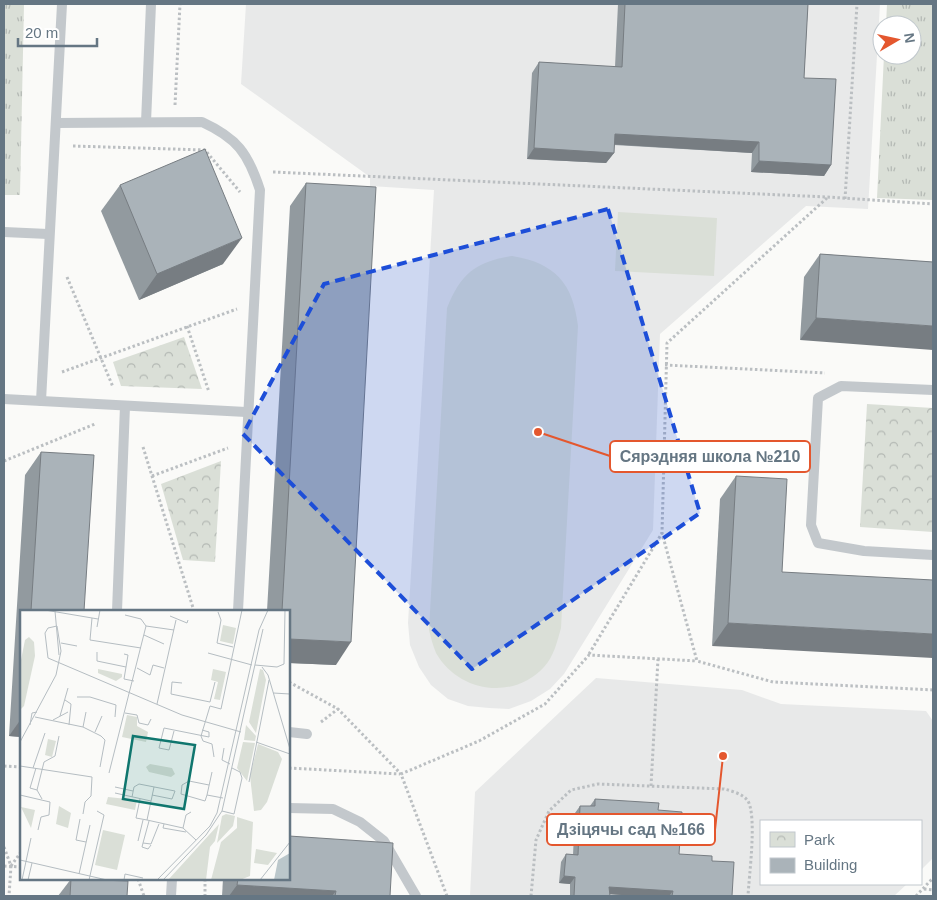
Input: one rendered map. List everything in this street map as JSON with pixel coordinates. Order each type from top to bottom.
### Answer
[{"type":"lane","points":[[40,401],[62,4]]},
{"type":"lane","points":[[146,122],[151,4]]},
{"type":"lane","points":[[56,123],[202,122],[223,132],[239,146],[254,170],[260,190],[246,412],[238,610]]},
{"type":"lane","points":[[4,232],[48,234]]},
{"type":"lane","points":[[933,390],[842,386],[818,398],[811,524],[818,542],[864,551],[933,555]]},
{"type":"lane","points":[[4,400],[246,412]]},
{"type":"lane","points":[[117,610],[125,406]]},
{"type":"lane","points":[[290,732],[307,734]]},
{"type":"lane","points":[[290,808],[333,808],[360,822],[384,841],[416,896]]},
{"type":"lane","points":[[171,896],[172,880]]},
{"type":"path","points":[[175,114],[180,4]]},
{"type":"path","points":[[845,199],[857,4]]},
{"type":"path","points":[[70,156],[71,146],[204,150],[244,196]]},
{"type":"path","points":[[268,167],[274,174],[828,197],[933,204]]},
{"type":"path","points":[[697,660],[662,533],[667,343],[828,197]]},
{"type":"path","points":[[65,282],[65,272],[114,390],[105,390]]},
{"type":"path","points":[[236,318],[238,299]]},
{"type":"path","points":[[62,372],[237,309]]},
{"type":"path","points":[[187,326],[210,395],[200,394]]},
{"type":"path","points":[[62,362],[62,379]]},
{"type":"path","points":[[665,365],[834,374]]},
{"type":"path","points":[[4,461],[98,423],[89,422]]},
{"type":"path","points":[[141,440],[194,610]]},
{"type":"path","points":[[228,457],[229,441]]},
{"type":"path","points":[[152,476],[229,447]]},
{"type":"path","points":[[290,768],[400,774],[479,740],[545,704],[589,655],[662,533]]},
{"type":"path","points":[[589,655],[697,660],[774,682],[933,690]]},
{"type":"path","points":[[651,786],[658,658]]},
{"type":"path","points":[[290,683],[338,708],[400,774],[447,896]]},
{"type":"path","points":[[4,766],[20,767]]},
{"type":"path","points":[[531,896],[536,840],[549,811],[571,790],[598,784],[724,789],[737,793],[748,800],[752,814],[748,896]]},
{"type":"path","points":[[4,847],[11,866],[9,896]]},
{"type":"path","points":[[11,866],[20,853]]},
{"type":"path","points":[[4,866],[20,867]]},
{"type":"path","points":[[916,896],[933,878]]},
{"type":"path","points":[[138,880],[144,896]]},
{"type":"path","points":[[205,880],[205,896]]},
{"type":"path","points":[[924,889],[933,890]]},
{"type":"highlighted area","points":[[608,209],[700,513],[472,669],[243,434],[324,284]]},
{"type":"shaded area","points":[[246,4],[880,4],[879,15],[872,15],[872,65],[876,65],[868,209],[806,206],[660,334],[653,530],[564,674],[550,689],[531,701],[509,709],[468,706],[448,699],[431,685],[419,667],[410,645],[408,623],[434,190],[370,186],[370,177],[241,84]]},
{"type":"shaded area","points":[[596,678],[742,690],[781,704],[926,711],[933,721],[933,858],[922,869],[922,820],[760,820],[760,885],[906,885],[894,896],[470,896],[475,792]]},
{"type":"green space","points":[[4,4],[24,4],[20,195],[4,195]]},
{"type":"green space","points":[[887,4],[933,4],[933,200],[877,198],[884,65],[922,65],[922,15],[886,15]]},
{"type":"green space","points":[[618,212],[717,218],[714,276],[615,271]]},
{"type":"green space","points":[[512,256],[540,264],[559,278],[572,298],[578,326],[561,628],[555,649],[544,667],[531,678],[517,685],[502,688],[472,684],[458,676],[446,666],[436,653],[429,630],[447,308],[458,286],[471,271],[488,262]]},
{"type":"green space","points":[[184,337],[202,389],[121,386],[113,362]]},
{"type":"green space","points":[[867,404],[933,408],[933,532],[860,527]]},
{"type":"green space","points":[[221,461],[215,562],[183,560],[161,484]]},
{"type":"building","points":[[625,4],[808,4],[804,78],[836,79],[831,165],[759,161],[759,142],[615,134],[614,153],[534,148],[539,62],[622,67]]},
{"type":"building","points":[[205,149],[242,238],[157,274],[120,185]]},
{"type":"building","points":[[306,183],[376,187],[351,642],[290,639],[290,610],[282,610]]},
{"type":"building","points":[[820,254],[933,262],[933,326],[816,318]]},
{"type":"building","points":[[41,452],[94,455],[84,610],[31,610]]},
{"type":"building","points":[[736,476],[787,479],[782,572],[933,580],[933,634],[728,623]]},
{"type":"building","points":[[595,799],[659,803],[658,810],[682,812],[679,854],[712,856],[712,861],[734,862],[732,896],[672,896],[673,891],[609,887],[610,896],[574,896],[575,877],[564,876],[566,854],[578,855],[580,806],[595,806]]},
{"type":"building","points":[[290,836],[393,843],[390,896],[335,896],[336,891],[237,885],[238,880],[290,880]]},
{"type":"building","points":[[71,880],[128,881],[127,896],[70,896]]},
{"type":"place","name":"Сярэдняя школа №210","points":[[538,432]]},
{"type":"place","name":"Дзіцячы сад №166","points":[[723,756]]}]
